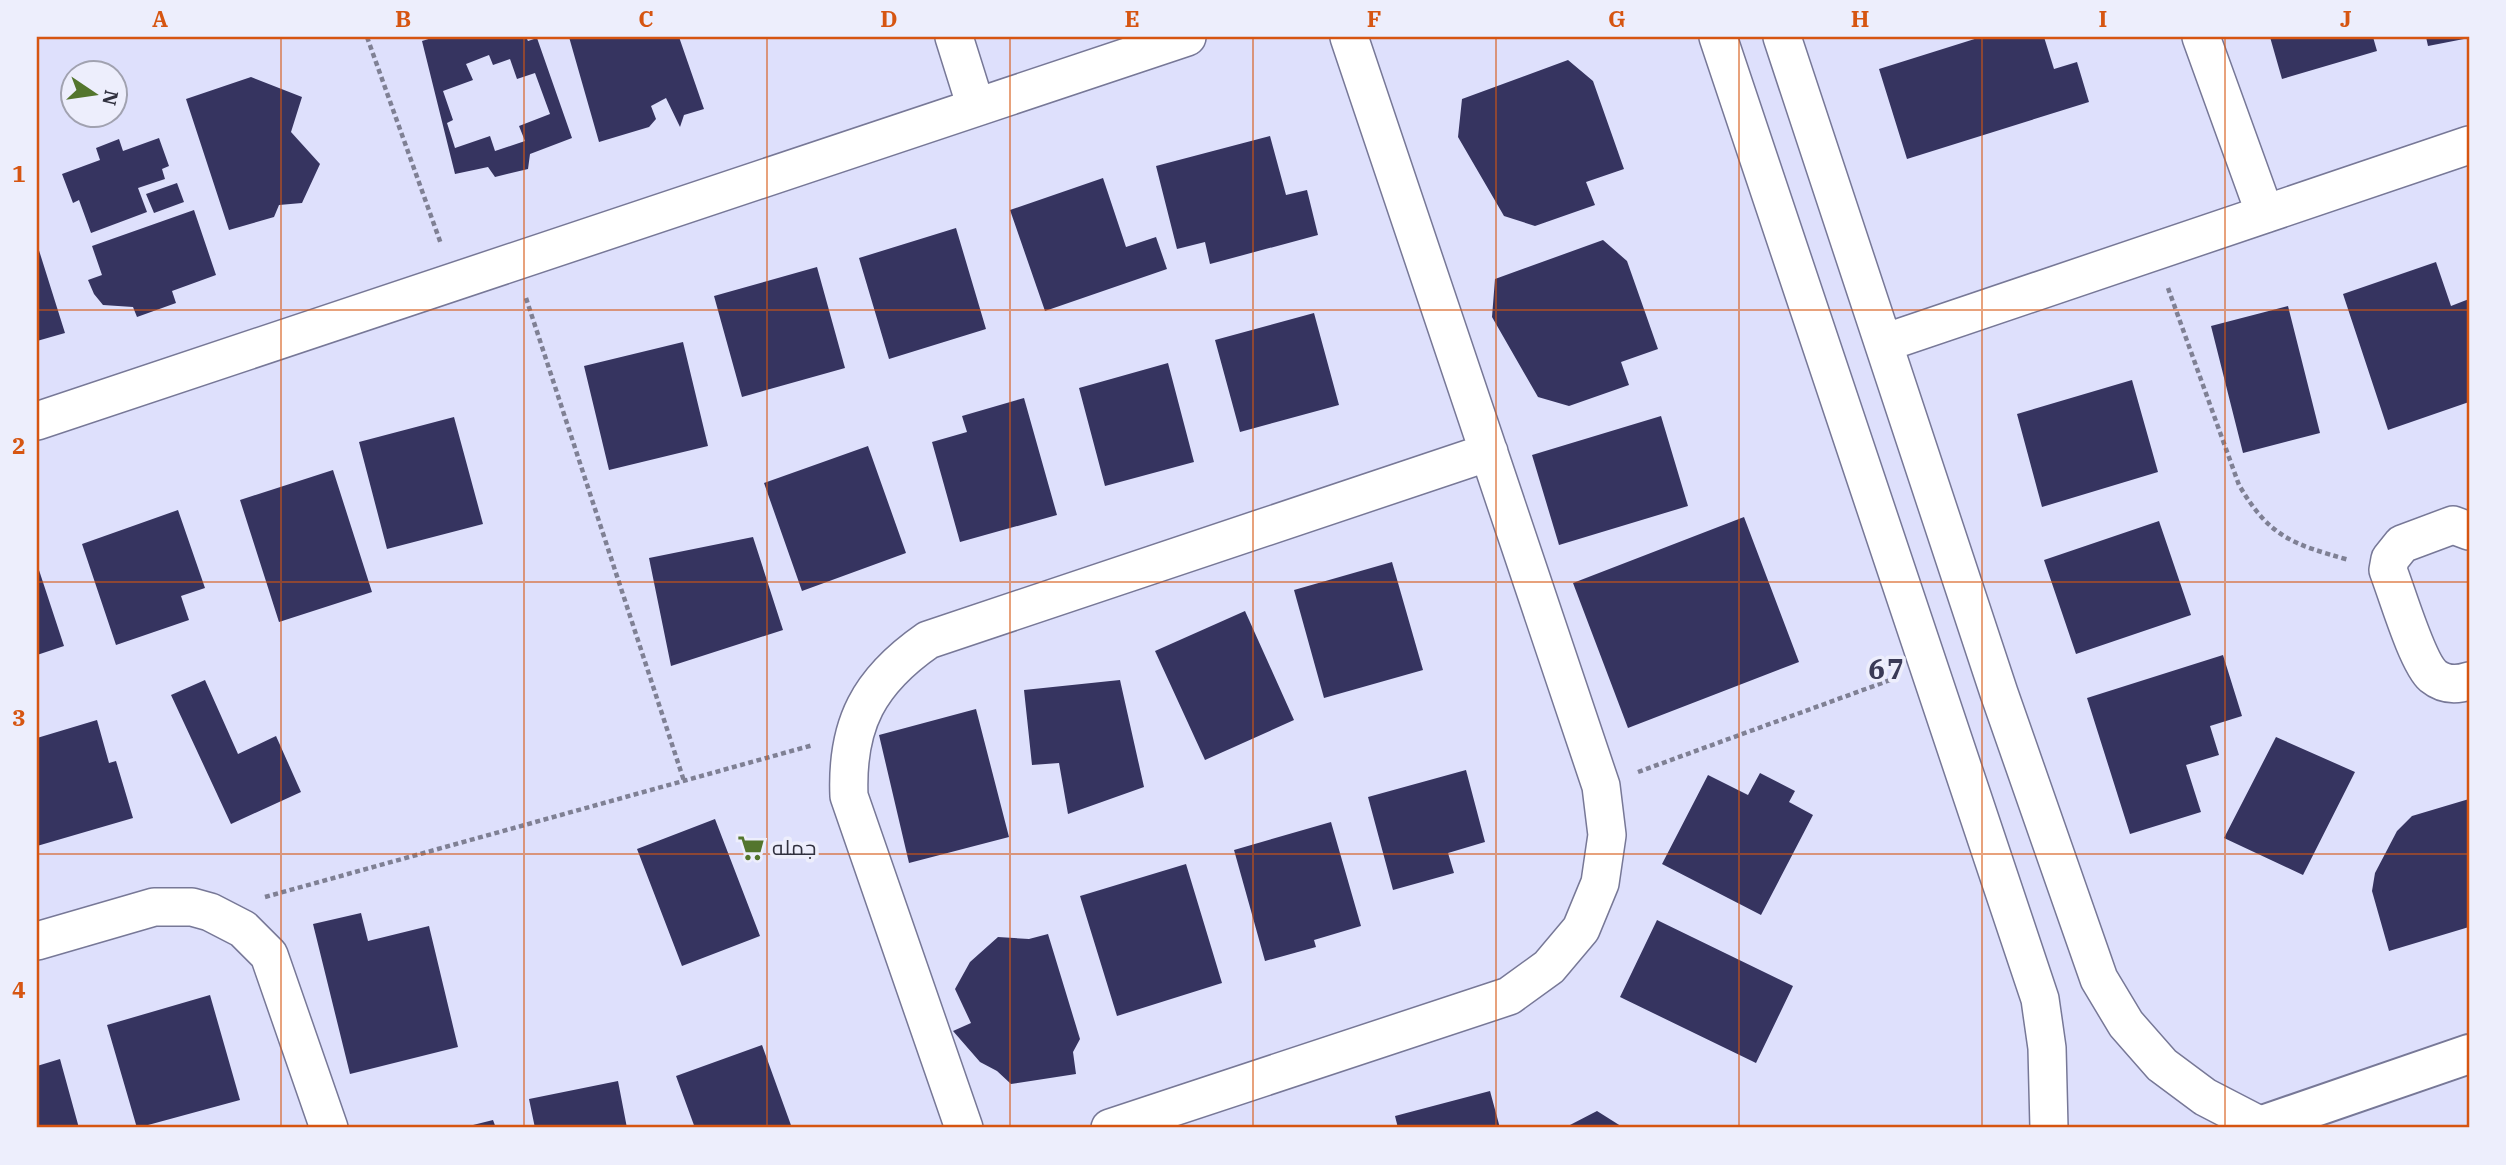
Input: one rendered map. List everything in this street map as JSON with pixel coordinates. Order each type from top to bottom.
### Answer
[{"type":"main road","points":[[2258,1127],[2469,1054]]},
{"type":"street","points":[[954,37],[976,107]]},
{"type":"street","points":[[37,421],[1187,37]]},
{"type":"street","points":[[1110,1128],[1509,996],[1549,967],[1581,929],[1601,884],[1607,835],[1601,786],[1349,37]]},
{"type":"street","points":[[1718,37],[2039,999],[2047,1048],[2049,1128]]},
{"type":"street","points":[[1782,37],[1999,693],[2099,979],[2126,1024],[2162,1065],[2204,1097],[2258,1127]]},
{"type":"street","points":[[2202,37],[2265,214]]},
{"type":"street","points":[[1884,343],[2469,145]]},
{"type":"street","points":[[964,1128],[849,796],[848,764],[853,734],[864,705],[881,680],[903,658],[928,640],[1489,452]]},
{"type":"street","points":[[2469,531],[2453,525],[2402,544],[2390,559],[2388,570],[2426,667],[2441,681],[2460,684],[2469,681]]},
{"type":"street","points":[[1947,718],[1999,693]]},
{"type":"street","points":[[37,941],[154,906],[192,907],[210,912],[243,929],[269,955],[329,1128]]},
{"type":"path","points":[[367,37],[455,282]]},
{"type":"path","points":[[2155,251],[2239,485],[2250,504],[2263,520],[2297,545],[2388,570]]},
{"type":"path","points":[[515,263],[684,781]]},
{"type":"path","points":[[1601,786],[1930,666]]},
{"type":"path","points":[[210,912],[853,734]]},
{"type":"building","points":[[435,37],[526,37],[528,41],[537,38],[572,138],[530,154],[528,169],[495,177],[488,167],[455,174],[422,41]],"holes":[[[489,55],[493,65],[510,59],[517,79],[535,73],[550,114],[519,126],[525,141],[495,151],[490,136],[455,148],[447,123],[453,120],[443,91],[473,80],[466,64]]]},
{"type":"building","points":[[569,37],[679,37],[704,109],[684,115],[680,127],[666,98],[651,106],[656,119],[649,127],[599,142]]},
{"type":"building","points":[[1981,37],[2044,37],[2054,69],[2077,62],[2089,102],[1907,159],[1879,69]]},
{"type":"building","points":[[2270,37],[2373,37],[2377,51],[2282,79]]},
{"type":"building","points":[[2426,37],[2469,37],[2469,38],[2428,46]]},
{"type":"building","points":[[1568,60],[1593,81],[1624,169],[1586,182],[1595,205],[1535,226],[1504,216],[1458,137],[1462,99]]},
{"type":"building","points":[[251,77],[302,97],[291,132],[320,164],[302,203],[279,205],[274,217],[229,230],[186,99]]},
{"type":"building","points":[[1270,136],[1286,195],[1307,190],[1318,235],[1210,264],[1205,242],[1177,249],[1156,166]]},
{"type":"building","points":[[159,138],[169,166],[162,169],[165,179],[138,188],[147,212],[91,233],[79,200],[73,203],[62,174],[100,160],[96,148],[119,139],[123,151]]},
{"type":"building","points":[[1103,178],[1126,247],[1156,237],[1167,269],[1045,311],[1010,210]]},
{"type":"building","points":[[177,183],[184,202],[154,213],[146,194]]},
{"type":"building","points":[[194,210],[216,275],[172,291],[176,303],[137,317],[133,307],[103,305],[88,280],[102,275],[92,246]]},
{"type":"building","points":[[956,228],[986,329],[889,359],[859,258]]},
{"type":"building","points":[[1603,240],[1627,261],[1658,349],[1621,362],[1629,385],[1569,406],[1538,397],[1492,317],[1495,279]]},
{"type":"building","points":[[37,244],[65,333],[37,341]]},
{"type":"building","points":[[2436,262],[2451,306],[2469,299],[2469,402],[2388,430],[2343,294]]},
{"type":"building","points":[[817,267],[845,368],[742,397],[714,296]]},
{"type":"building","points":[[2288,306],[2320,433],[2243,453],[2211,326]]},
{"type":"building","points":[[1314,313],[1339,405],[1240,432],[1215,340]]},
{"type":"building","points":[[683,342],[708,446],[609,470],[584,366]]},
{"type":"building","points":[[1168,363],[1194,462],[1105,486],[1079,388]]},
{"type":"building","points":[[2132,380],[2158,472],[2042,507],[2017,414]]},
{"type":"building","points":[[1024,398],[1057,515],[960,542],[932,442],[967,432],[962,416]]},
{"type":"building","points":[[1661,416],[1688,506],[1559,545],[1532,455]]},
{"type":"building","points":[[454,417],[483,524],[387,549],[359,442]]},
{"type":"building","points":[[868,446],[906,553],[802,591],[764,483]]},
{"type":"building","points":[[333,470],[372,592],[279,622],[240,500]]},
{"type":"building","points":[[178,510],[205,588],[181,596],[189,620],[116,645],[82,544]]},
{"type":"building","points":[[1744,517],[1799,662],[1628,728],[1573,583]]},
{"type":"building","points":[[2159,521],[2191,615],[2076,654],[2044,560]]},
{"type":"building","points":[[753,537],[783,630],[671,666],[649,558]]},
{"type":"building","points":[[1392,562],[1423,670],[1324,698],[1294,590]]},
{"type":"building","points":[[37,564],[64,646],[37,655]]},
{"type":"building","points":[[1245,611],[1294,720],[1205,760],[1155,651]]},
{"type":"building","points":[[2223,655],[2242,716],[2210,726],[2219,755],[2186,765],[2201,812],[2130,834],[2087,698]]},
{"type":"building","points":[[205,680],[238,754],[276,736],[301,792],[231,824],[171,695]]},
{"type":"building","points":[[1120,680],[1144,787],[1068,814],[1059,763],[1032,765],[1024,690]]},
{"type":"building","points":[[976,709],[1009,837],[909,863],[879,735]]},
{"type":"building","points":[[97,720],[109,763],[116,761],[133,818],[37,846],[37,738]]},
{"type":"building","points":[[2276,737],[2355,772],[2303,875],[2224,838]]},
{"type":"building","points":[[1466,770],[1485,842],[1448,853],[1454,873],[1393,890],[1368,797]]},
{"type":"building","points":[[1760,773],[1795,791],[1789,802],[1813,815],[1761,915],[1662,864],[1708,775],[1748,795]]},
{"type":"building","points":[[2469,799],[2469,927],[2389,951],[2372,891],[2375,873],[2397,831],[2412,816]]},
{"type":"building","points":[[715,819],[760,936],[682,966],[637,849]]},
{"type":"building","points":[[1331,822],[1361,926],[1314,940],[1316,947],[1265,961],[1234,850]]},
{"type":"building","points":[[1186,864],[1222,983],[1117,1016],[1080,896]]},
{"type":"building","points":[[361,913],[368,941],[429,926],[458,1047],[350,1074],[313,924]]},
{"type":"building","points":[[1657,920],[1793,986],[1756,1063],[1620,997]]},
{"type":"building","points":[[1048,934],[1080,1039],[1073,1052],[1076,1074],[1011,1084],[997,1071],[980,1062],[953,1031],[971,1023],[955,989],[970,962],[998,937],[1029,939]]},
{"type":"building","points":[[210,995],[240,1100],[137,1128],[107,1025]]},
{"type":"building","points":[[762,1045],[792,1128],[695,1128],[676,1076]]},
{"type":"building","points":[[60,1059],[79,1128],[37,1128],[37,1066]]},
{"type":"building","points":[[618,1081],[627,1128],[535,1128],[529,1099]]},
{"type":"building","points":[[1490,1091],[1500,1128],[1398,1128],[1395,1116]]},
{"type":"building","points":[[1597,1111],[1624,1128],[1568,1128],[1568,1126]]},
{"type":"building","points":[[493,1120],[496,1128],[465,1128],[465,1127]]},
{"type":"place","name":"جمله","points":[[751,848]]},
{"type":"district","name":"67","points":[[1887,669]]}]
